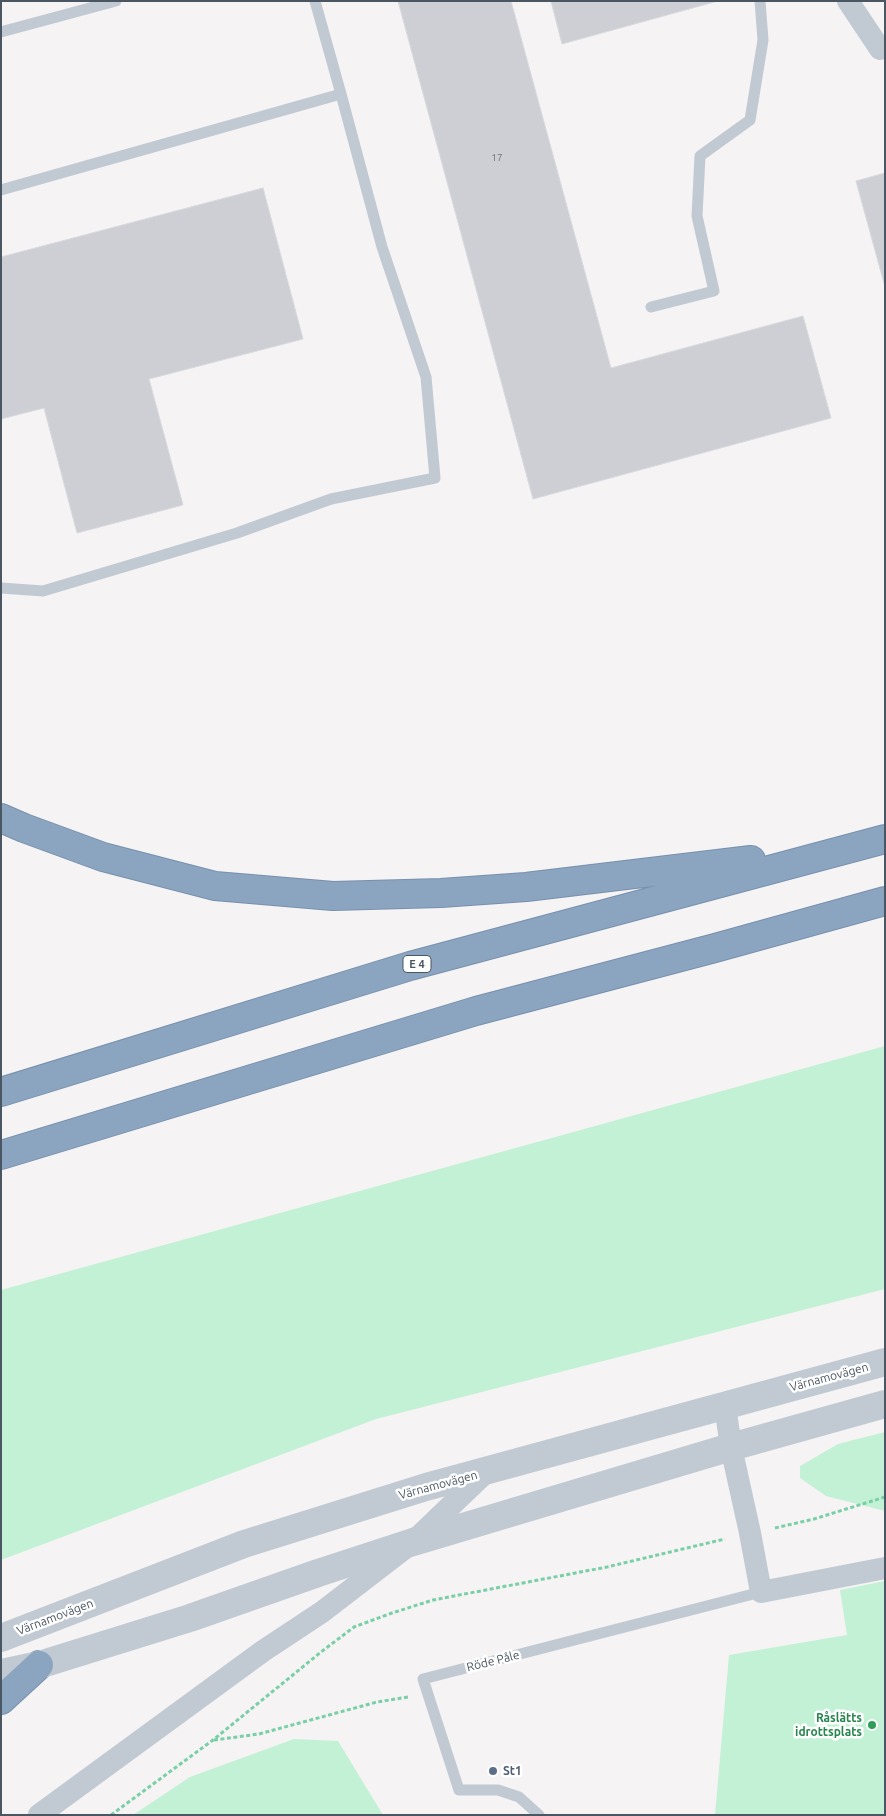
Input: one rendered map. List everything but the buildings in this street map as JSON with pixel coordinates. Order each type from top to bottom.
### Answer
[{"type":"highway","points":[[1,818],[103,856],[215,886],[333,896],[526,887],[684,867],[837,851]]},
{"type":"highway","name":"E 4","points":[[1,1092],[410,966],[837,851],[885,840]]},
{"type":"highway","points":[[1,1155],[476,1011],[885,901]]},
{"type":"highway","points":[[1,1700],[40,1665]]},
{"type":"street","points":[[848,1],[882,49]]},
{"type":"street","name":"Värnamovägen","points":[[1,1638],[244,1544],[426,1487],[885,1362]]},
{"type":"street","points":[[1,1673],[40,1665],[190,1618],[413,1542],[885,1404]]},
{"type":"street","points":[[725,1406],[731,1448],[761,1592]]},
{"type":"street","points":[[39,1815],[264,1651],[322,1612],[413,1542],[486,1472]]},
{"type":"street","name":"Röde Påle","points":[[761,1592],[885,1568]]},
{"type":"lane","points":[[1,32],[116,1]]},
{"type":"lane","points":[[1,588],[43,590],[237,533],[332,499],[435,478],[426,377],[382,247],[315,1]]},
{"type":"lane","points":[[651,306],[714,290],[696,216],[700,156],[750,120],[763,40],[760,1]]},
{"type":"lane","points":[[1,190],[341,94]]},
{"type":"lane","name":"Röde Påle","points":[[428,1694],[423,1679],[761,1592]]},
{"type":"lane","points":[[428,1694],[459,1790],[498,1790],[519,1797],[539,1815]]},
{"type":"path","points":[[111,1815],[213,1740],[354,1627],[392,1612],[433,1600],[607,1567],[814,1519],[885,1497]]},
{"type":"path","points":[[213,1740],[259,1734],[377,1702],[428,1694]]},
{"type":"green space","points":[[885,1046],[885,1289],[376,1419],[1,1560],[1,1290]]},
{"type":"green space","points":[[885,1432],[885,1511],[826,1496],[800,1478],[800,1466],[838,1444]]},
{"type":"green space","points":[[885,1581],[885,1815],[715,1815],[729,1655],[847,1635],[840,1590]]},
{"type":"green space","points":[[294,1739],[338,1741],[383,1815],[133,1815],[190,1777]]},
{"type":"place","name":"Råslätts idrottsplats","points":[[872,1725]]},
{"type":"place","name":"St1","points":[[493,1771]]}]
